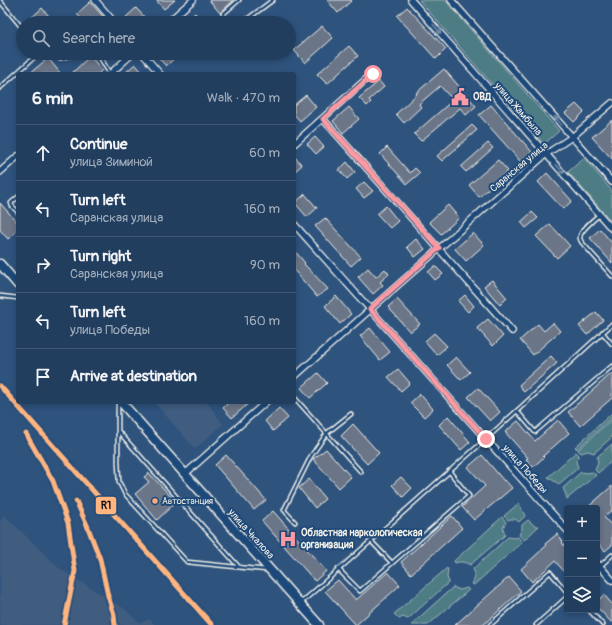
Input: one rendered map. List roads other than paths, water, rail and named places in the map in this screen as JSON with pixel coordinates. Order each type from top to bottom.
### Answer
[{"type":"main road","points":[[0,264],[16,283]]},
{"type":"main road","name":"улица Чкалова","points":[[121,404],[319,625]]},
{"type":"street","points":[[95,0],[109,16]]},
{"type":"street","points":[[175,16],[193,0]]},
{"type":"street","name":"улица Жамбыла","points":[[411,0],[612,229]]},
{"type":"street","points":[[452,0],[612,182]]},
{"type":"street","points":[[112,72],[125,60]]},
{"type":"street","points":[[148,60],[158,72]]},
{"type":"street","points":[[296,142],[373,74]]},
{"type":"street","name":"Саранская улица","points":[[296,375],[546,154],[572,137],[612,103]]},
{"type":"street","points":[[323,119],[512,331]]},
{"type":"street","points":[[0,172],[16,158]]},
{"type":"street","name":"улица Победы","points":[[296,226],[564,527]]},
{"type":"street","points":[[184,474],[264,404]]},
{"type":"street","points":[[600,568],[612,580]]},
{"type":"lane","points":[[222,16],[239,0]]},
{"type":"lane","points":[[251,16],[273,0]]},
{"type":"lane","points":[[0,1],[16,20]]},
{"type":"lane","points":[[18,72],[31,60]]},
{"type":"lane","points":[[102,60],[109,72]]},
{"type":"lane","points":[[0,88],[16,74]]},
{"type":"lane","points":[[16,199],[11,203],[16,210]]},
{"type":"lane","points":[[599,214],[581,233],[580,238],[581,242],[612,276]]},
{"type":"lane","points":[[0,296],[16,298]]},
{"type":"lane","points":[[300,604],[486,439],[612,324]]},
{"type":"lane","points":[[602,332],[612,344]]},
{"type":"lane","points":[[517,411],[535,432],[612,366]]},
{"type":"lane","points":[[296,399],[361,472]]},
{"type":"lane","points":[[119,404],[119,482],[125,494],[187,562],[269,570]]},
{"type":"lane","points":[[295,522],[284,510],[311,456],[327,433],[351,414]]},
{"type":"lane","points":[[118,432],[239,567]]},
{"type":"lane","points":[[338,570],[360,591],[469,496],[449,472]]},
{"type":"lane","points":[[371,541],[392,563]]},
{"type":"lane","points":[[600,564],[612,555]]},
{"type":"lane","points":[[490,625],[550,572],[564,588]]},
{"type":"lane","points":[[536,625],[564,600]]},
{"type":"lane","points":[[592,613],[603,625]]},
{"type":"place","name":"ОВД","points":[[460,97]]},
{"type":"place","name":"Автостанция","points":[[155,501]]},
{"type":"place","name":"Областная наркологическая организация","points":[[288,539]]}]
